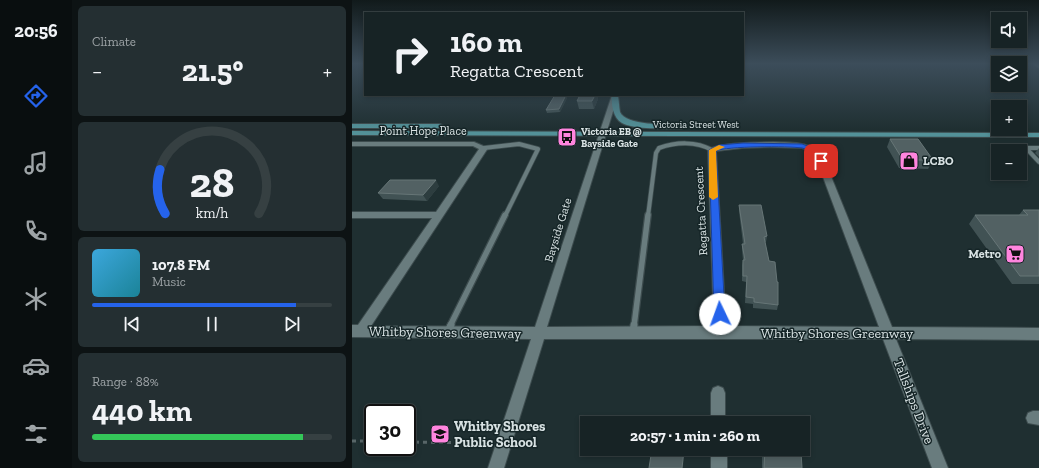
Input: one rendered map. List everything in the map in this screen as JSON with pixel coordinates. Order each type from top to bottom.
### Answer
[{"type":"main road","points":[[615,96],[617,113],[624,122],[681,128]]},
{"type":"main road","name":"Victoria Street West","points":[[352,126],[1039,135]]},
{"type":"main road","name":"Victoria Street West","points":[[352,133],[681,128],[991,128]]},
{"type":"main road","points":[[1027,128],[1039,129]]},
{"type":"street","name":"Bayside Gate","points":[[539,334],[615,96]]},
{"type":"street","name":"Point Hope Place","points":[[352,144],[474,144],[484,148]]},
{"type":"street","name":"Regatta Crescent","points":[[720,332],[712,150],[719,147],[802,146],[817,151],[888,333]]},
{"type":"street","points":[[356,331],[484,148]]},
{"type":"street","points":[[352,215],[439,214]]},
{"type":"street","name":"Whitby Shores Greenway","points":[[356,331],[539,334],[633,332],[1039,334]]},
{"type":"street","name":"Tallships Drive","points":[[888,333],[940,468]]},
{"type":"street","name":"Whitby Shores Greenway","points":[[496,468],[539,334]]},
{"type":"street","points":[[718,393],[718,416]]},
{"type":"street","points":[[719,456],[719,468]]},
{"type":"lane","points":[[633,332],[656,153],[659,148],[676,144],[707,146],[712,150]]},
{"type":"lane","points":[[448,333],[538,149],[531,145],[496,145],[484,148]]},
{"type":"lane","points":[[1039,148],[1026,148],[1026,150],[1039,162]]},
{"type":"path","points":[[352,441],[364,441]]},
{"type":"path","points":[[416,442],[479,443]]},
{"type":"building","points":[[554,96],[566,96],[559,109],[546,110]]},
{"type":"building","points":[[580,96],[594,96],[592,101],[577,101]]},
{"type":"building","points":[[890,139],[918,139],[933,160],[903,160]]},
{"type":"building","points":[[390,180],[436,180],[423,195],[378,193]]},
{"type":"building","points":[[739,205],[761,205],[767,236],[764,237],[769,261],[775,262],[778,282],[778,305],[754,302],[754,298],[746,297],[747,276],[743,276],[743,260],[745,260],[742,244],[745,244]]},
{"type":"building","name":"Metro","points":[[1023,210],[1039,210],[1039,276],[1020,276],[975,215],[1028,215]]},
{"type":"building","points":[[651,456],[683,456],[682,468],[649,468]]},
{"type":"building","points":[[765,456],[801,456],[802,468],[764,468]]},
{"type":"slow traffic","points":[[713,197],[712,150],[721,147]]},
{"type":"place","name":"Victoria EB @ Bayside Gate","points":[[567,137]]},
{"type":"place","name":"LCBO","points":[[909,161]]},
{"type":"place","name":"Metro","points":[[1015,254]]},
{"type":"place","name":"Whitby Shores Public School","points":[[440,434]]},
{"type":"route","points":[[720,314],[711,159],[712,150],[719,147],[802,146],[817,151],[821,161]]}]
